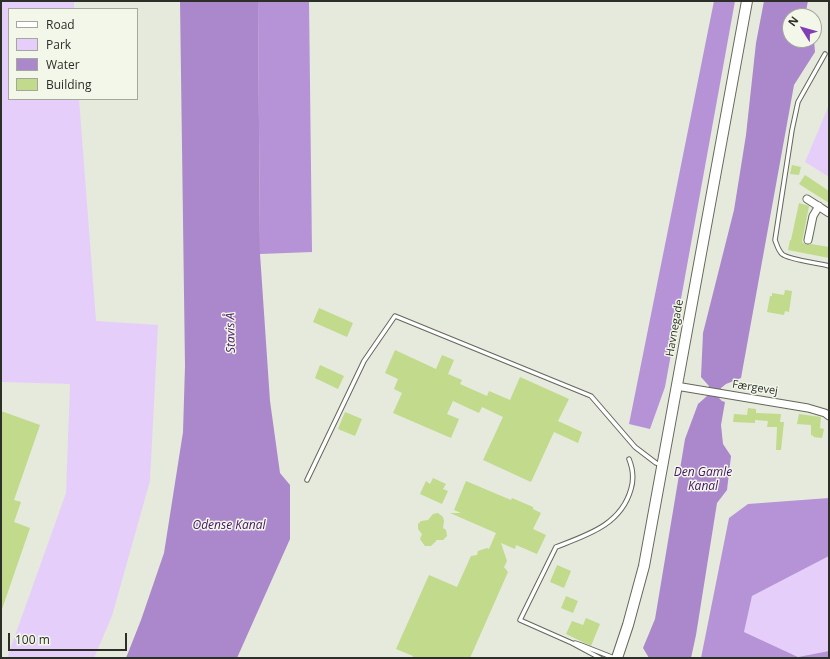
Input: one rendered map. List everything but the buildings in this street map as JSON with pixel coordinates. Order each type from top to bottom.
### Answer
[{"type":"street","name":"Havnegade","points":[[617,658],[628,625],[644,566],[747,1]]},
{"type":"street","points":[[807,198],[829,212]]},
{"type":"street","points":[[808,240],[812,216],[819,206]]},
{"type":"street","name":"Færgevej","points":[[676,386],[808,408],[825,413],[829,416]]},
{"type":"lane","points":[[825,54],[798,102],[792,130],[775,240],[778,250],[783,255],[790,258],[829,266]]},
{"type":"lane","points":[[307,480],[364,361],[396,316],[591,396],[635,447],[656,463],[662,465]]},
{"type":"lane","points":[[600,658],[572,643],[520,620],[556,547],[585,536],[605,525],[619,513],[628,501],[633,482],[632,467],[629,459]]},
{"type":"lane","points":[[572,643],[581,644],[614,658]]},
{"type":"green space","points":[[1,1],[74,1],[74,8],[8,8],[8,100],[79,100],[96,321],[158,325],[150,481],[112,616],[94,658],[7,658],[66,493],[70,384],[1,382]]},
{"type":"green space","points":[[829,105],[829,177],[805,162]]},
{"type":"green space","points":[[829,556],[829,651],[798,657],[744,632],[752,596]]},
{"type":"shaded area","points":[[258,1],[309,1],[312,252],[260,254]]},
{"type":"shaded area","points":[[714,1],[735,1],[665,387],[650,429],[629,424]]},
{"type":"shaded area","points":[[829,498],[829,556],[752,596],[744,632],[798,657],[829,651],[829,658],[701,658],[729,518],[748,504]]},
{"type":"water","name":"Odense Kanal","points":[[180,1],[258,1],[260,254],[270,401],[280,473],[290,485],[290,539],[237,658],[126,658],[164,553],[183,432],[185,366]]},
{"type":"water","name":"Den Gamle Kanal","points":[[764,1],[808,1],[807,8],[782,8],[782,48],[815,48],[815,52],[794,85],[741,378],[726,384],[721,388],[719,398],[725,402],[721,425],[723,444],[731,456],[727,490],[717,503],[691,658],[649,658],[643,648],[655,619],[685,439],[698,404],[707,396],[709,386],[701,377],[703,333],[734,210],[746,135],[756,43]]},
{"type":"water label","name":"Stavis Å","points":[[231,333]]}]
